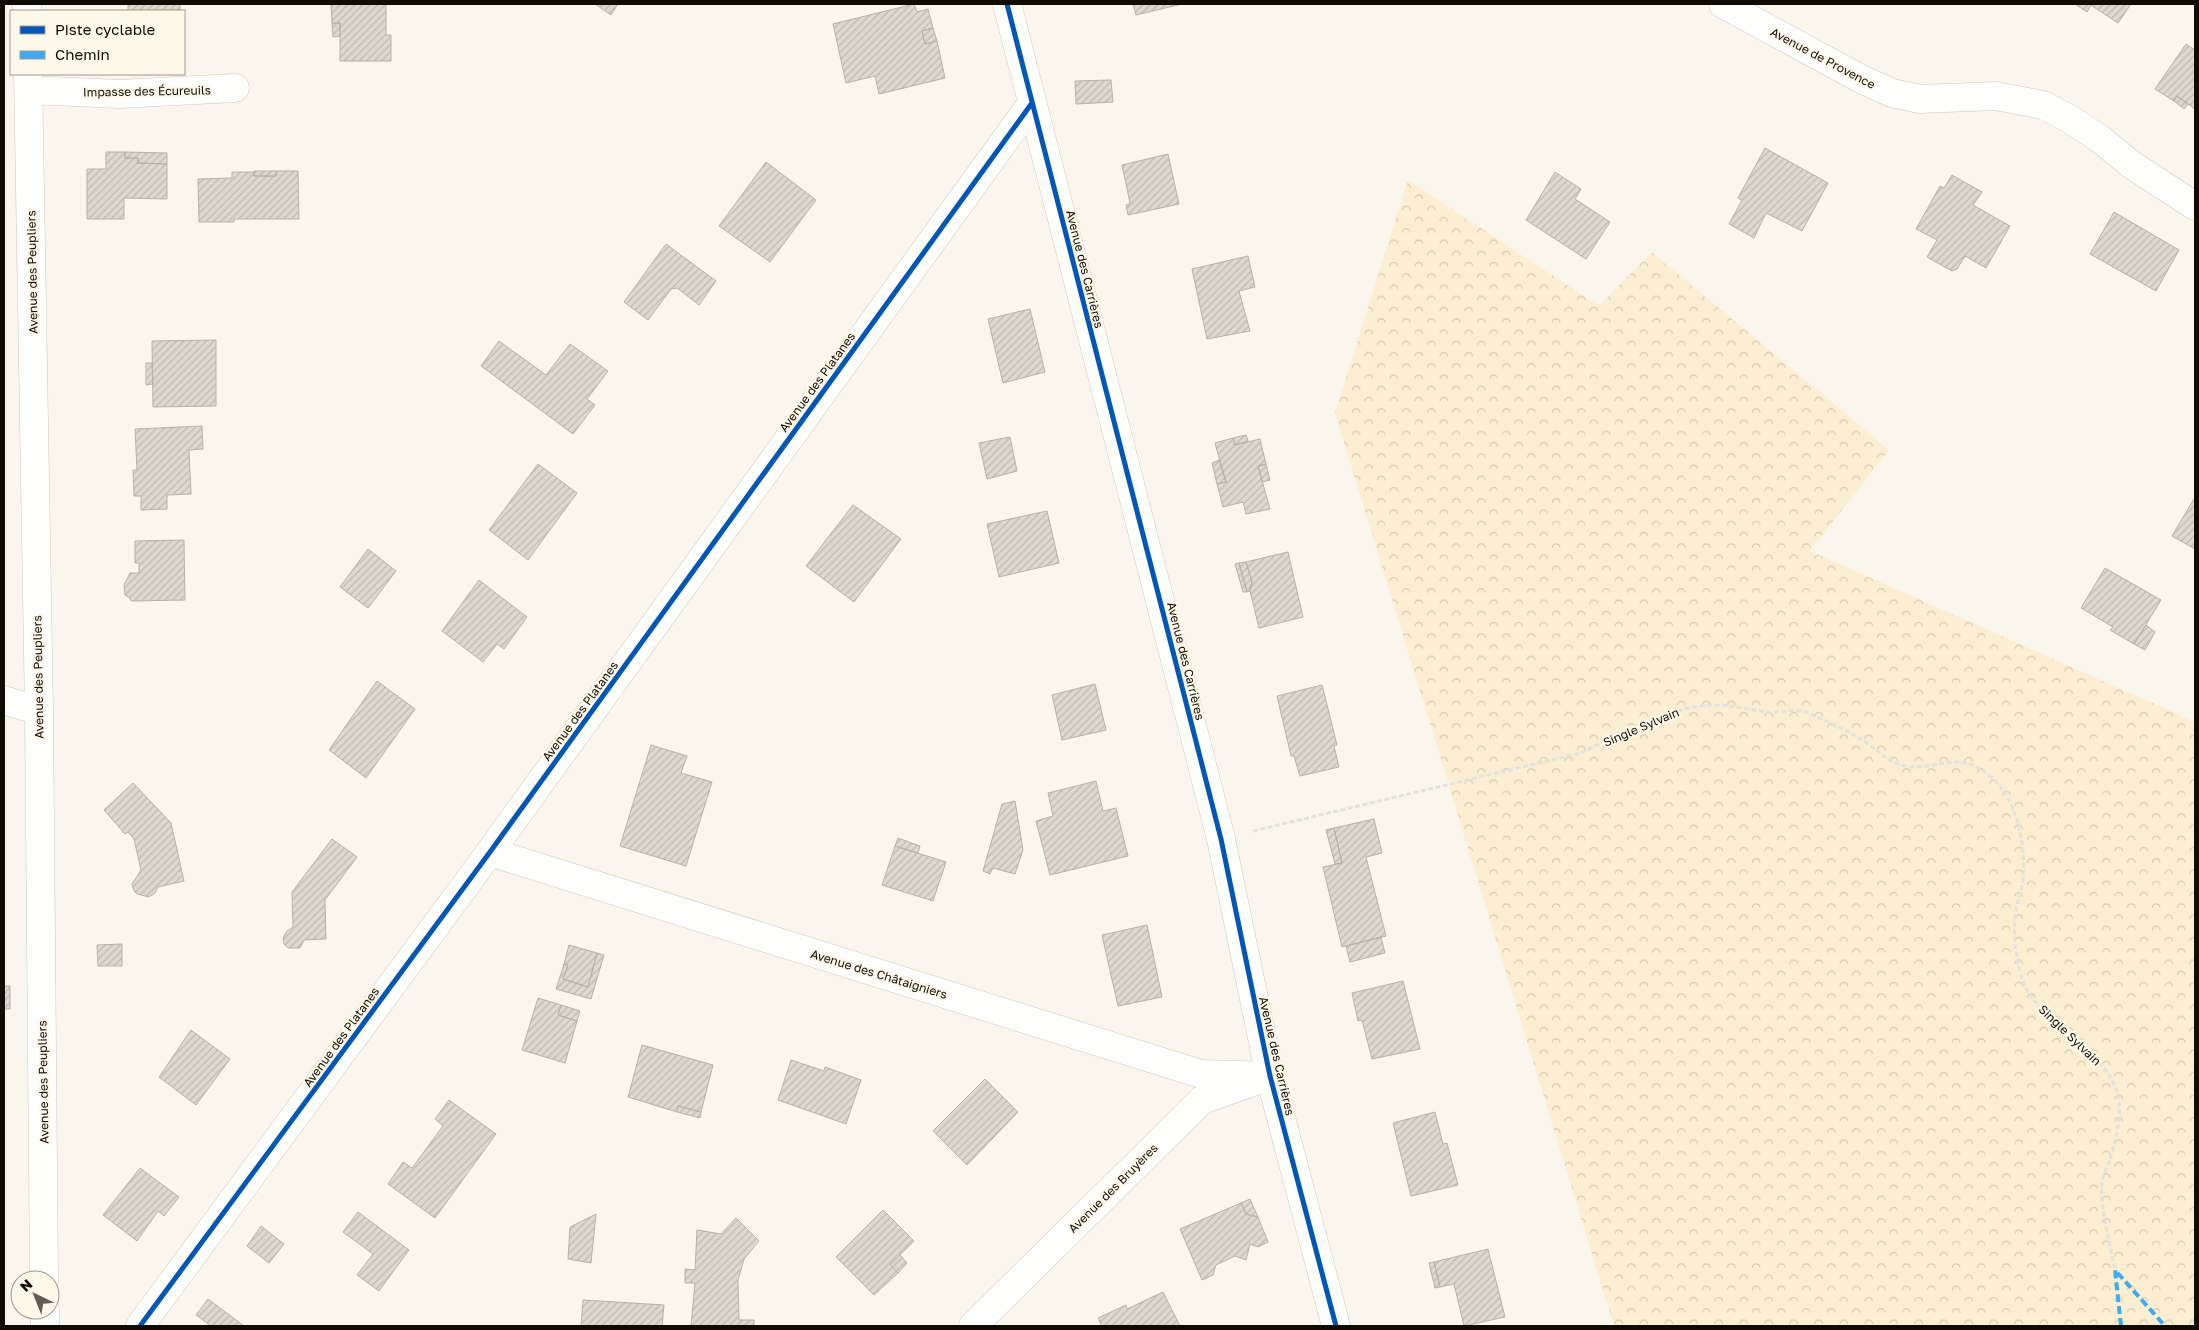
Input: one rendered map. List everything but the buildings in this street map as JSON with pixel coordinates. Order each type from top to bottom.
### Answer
[{"type":"street","name":"Avenue des Carrières","points":[[1007,4],[1221,839],[1270,1076],[1336,1326]]},
{"type":"street","name":"Avenue de Provence","points":[[1723,4],[1861,80],[1892,93],[1920,99],[1996,96],[2043,105],[2068,118],[2100,139],[2132,165],[2195,206]]},
{"type":"street","name":"Impasse des Écureuils","points":[[29,82],[120,94],[235,88]]},
{"type":"street","name":"Avenue des Peupliers","points":[[29,82],[39,711],[44,1270]]},
{"type":"street","name":"Avenue des Platanes","points":[[140,1326],[490,852],[1032,103]]},
{"type":"street","points":[[4,700],[39,711]]},
{"type":"street","name":"Avenue des Châtaigniers","points":[[490,852],[1201,1074],[1270,1076]]},
{"type":"street","name":"Avenue des Bruyères","points":[[973,1326],[1202,1100],[1270,1076]]},
{"type":"green space","points":[[1408,180],[1599,306],[1652,252],[1889,450],[1810,551],[2195,722],[2195,1326],[1614,1326],[1335,413]]},
{"type":"marked path","points":[[2121,1326],[2115,1270],[2165,1326]]},
{"type":"cycle path","points":[[1007,4],[1221,839],[1270,1076],[1336,1326]]},
{"type":"cycle path","points":[[140,1326],[490,852],[1032,103]]}]
